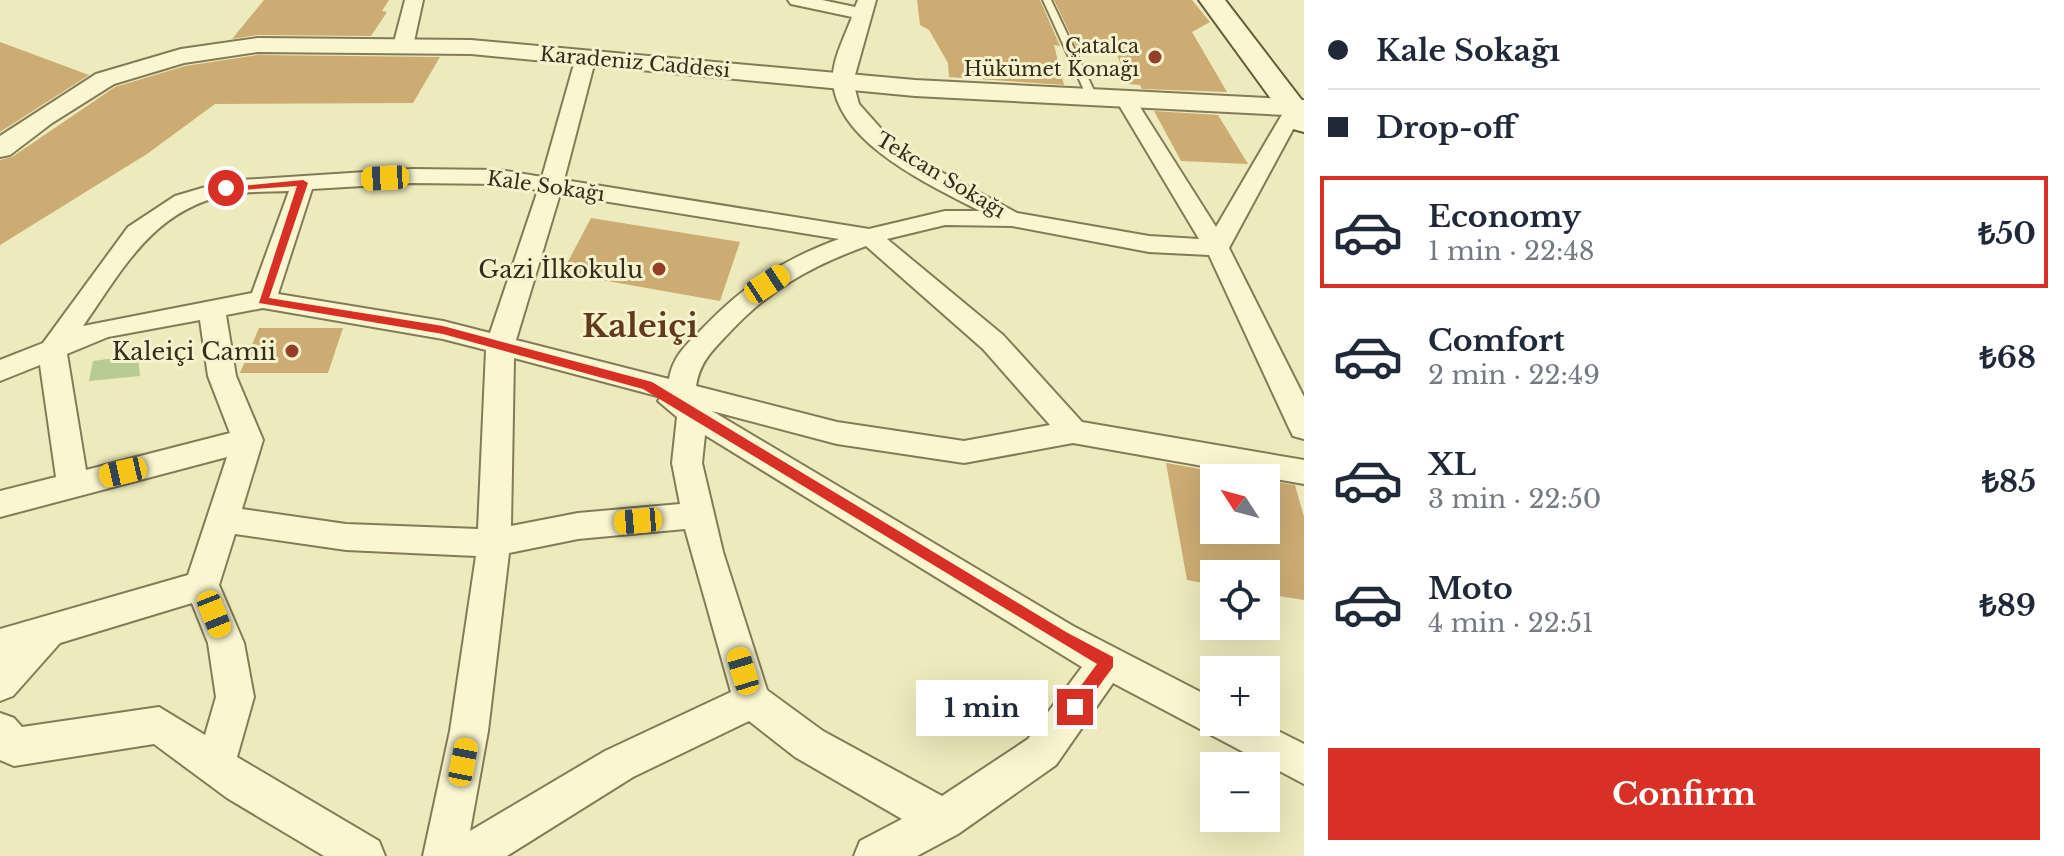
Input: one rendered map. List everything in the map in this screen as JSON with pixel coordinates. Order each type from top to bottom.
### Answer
[{"type":"main road","points":[[1212,0],[1301,114]]},
{"type":"street","points":[[403,46],[414,0]]},
{"type":"street","points":[[797,0],[864,7],[843,81]]},
{"type":"street","name":"Karadeniz Caddesi","points":[[0,149],[42,117],[105,79],[181,56],[258,45],[471,47],[843,81],[1301,114]]},
{"type":"street","points":[[444,856],[469,731],[494,543],[500,346],[551,185],[586,57]]},
{"type":"street","name":"Tekcan Sokağı","points":[[843,81],[852,116],[885,146],[1012,219]]},
{"type":"street","points":[[1126,100],[1217,248],[1304,428]]},
{"type":"street","points":[[1217,248],[1301,114]]},
{"type":"street","name":"Kale Sokağı","points":[[52,350],[137,232],[183,201],[226,188],[412,176],[500,177],[869,236]]},
{"type":"street","points":[[263,300],[303,183]]},
{"type":"street","points":[[943,819],[809,744],[752,701],[698,515],[687,463],[686,362],[747,297],[807,259],[869,236],[945,218],[1012,219],[1149,244],[1217,248]]},
{"type":"street","points":[[869,236],[993,342],[1073,432]]},
{"type":"street","points":[[0,371],[102,329],[263,300],[443,330],[647,385],[686,403],[1060,637],[1200,711]]},
{"type":"street","points":[[212,309],[222,376],[248,440],[202,585],[226,643],[235,697],[215,765]]},
{"type":"street","points":[[52,350],[73,484]]},
{"type":"street","points":[[686,403],[837,433],[964,452],[1073,432],[1304,472]]},
{"type":"street","points":[[0,504],[248,440]]},
{"type":"street","points":[[223,519],[346,537],[494,543],[578,526],[698,515]]},
{"type":"street","points":[[0,645],[202,585]]},
{"type":"street","points":[[0,684],[47,632]]},
{"type":"street","points":[[875,856],[943,819],[1042,752],[1107,662]]},
{"type":"street","points":[[468,856],[619,764],[752,701]]},
{"type":"street","points":[[0,731],[14,747],[159,725],[215,765],[364,856]]},
{"type":"street","points":[[1249,736],[1304,765]]},
{"type":"lane","points":[[1047,0],[1093,99]]},
{"type":"green space","points":[[138,355],[140,376],[89,381],[93,361]]},
{"type":"building","points":[[264,0],[389,0],[382,11],[387,12],[371,36],[258,35],[232,39]]},
{"type":"building","points":[[917,0],[1040,0],[1060,46],[1054,45],[1064,85],[949,77],[948,63],[929,30],[920,25]]},
{"type":"building","points":[[1054,0],[1192,0],[1210,22],[1192,32],[1227,92],[1142,89],[1140,85],[1129,84],[1114,48],[1076,46]]},
{"type":"building","points":[[0,42],[89,75],[0,132]]},
{"type":"building","points":[[258,55],[440,57],[413,103],[215,104],[147,154],[0,245],[0,160],[12,157],[115,87],[185,66]]},
{"type":"building","points":[[1154,111],[1218,115],[1248,164],[1181,161]]},
{"type":"building","points":[[591,218],[740,242],[720,301],[562,273]]},
{"type":"building","name":"Kaleiçi Camii","points":[[259,328],[343,328],[328,373],[240,373]]},
{"type":"building","points":[[1166,463],[1200,469],[1200,544],[1280,544],[1280,482],[1295,485],[1304,517],[1304,600],[1280,596],[1280,560],[1200,560],[1200,582],[1187,580]]},
{"type":"place","name":"Çatalca Hükümet Konağı","points":[[1155,57]]},
{"type":"place","name":"Gazi İlkokulu","points":[[659,269]]},
{"type":"place","name":"Kaleiçi Camii","points":[[292,351]]},
{"type":"district","name":"Kaleiçi","points":[[640,326]]},
{"type":"route","points":[[226,188],[303,183],[263,300],[443,330],[647,385],[1060,637],[1107,662],[1075,707]]}]
